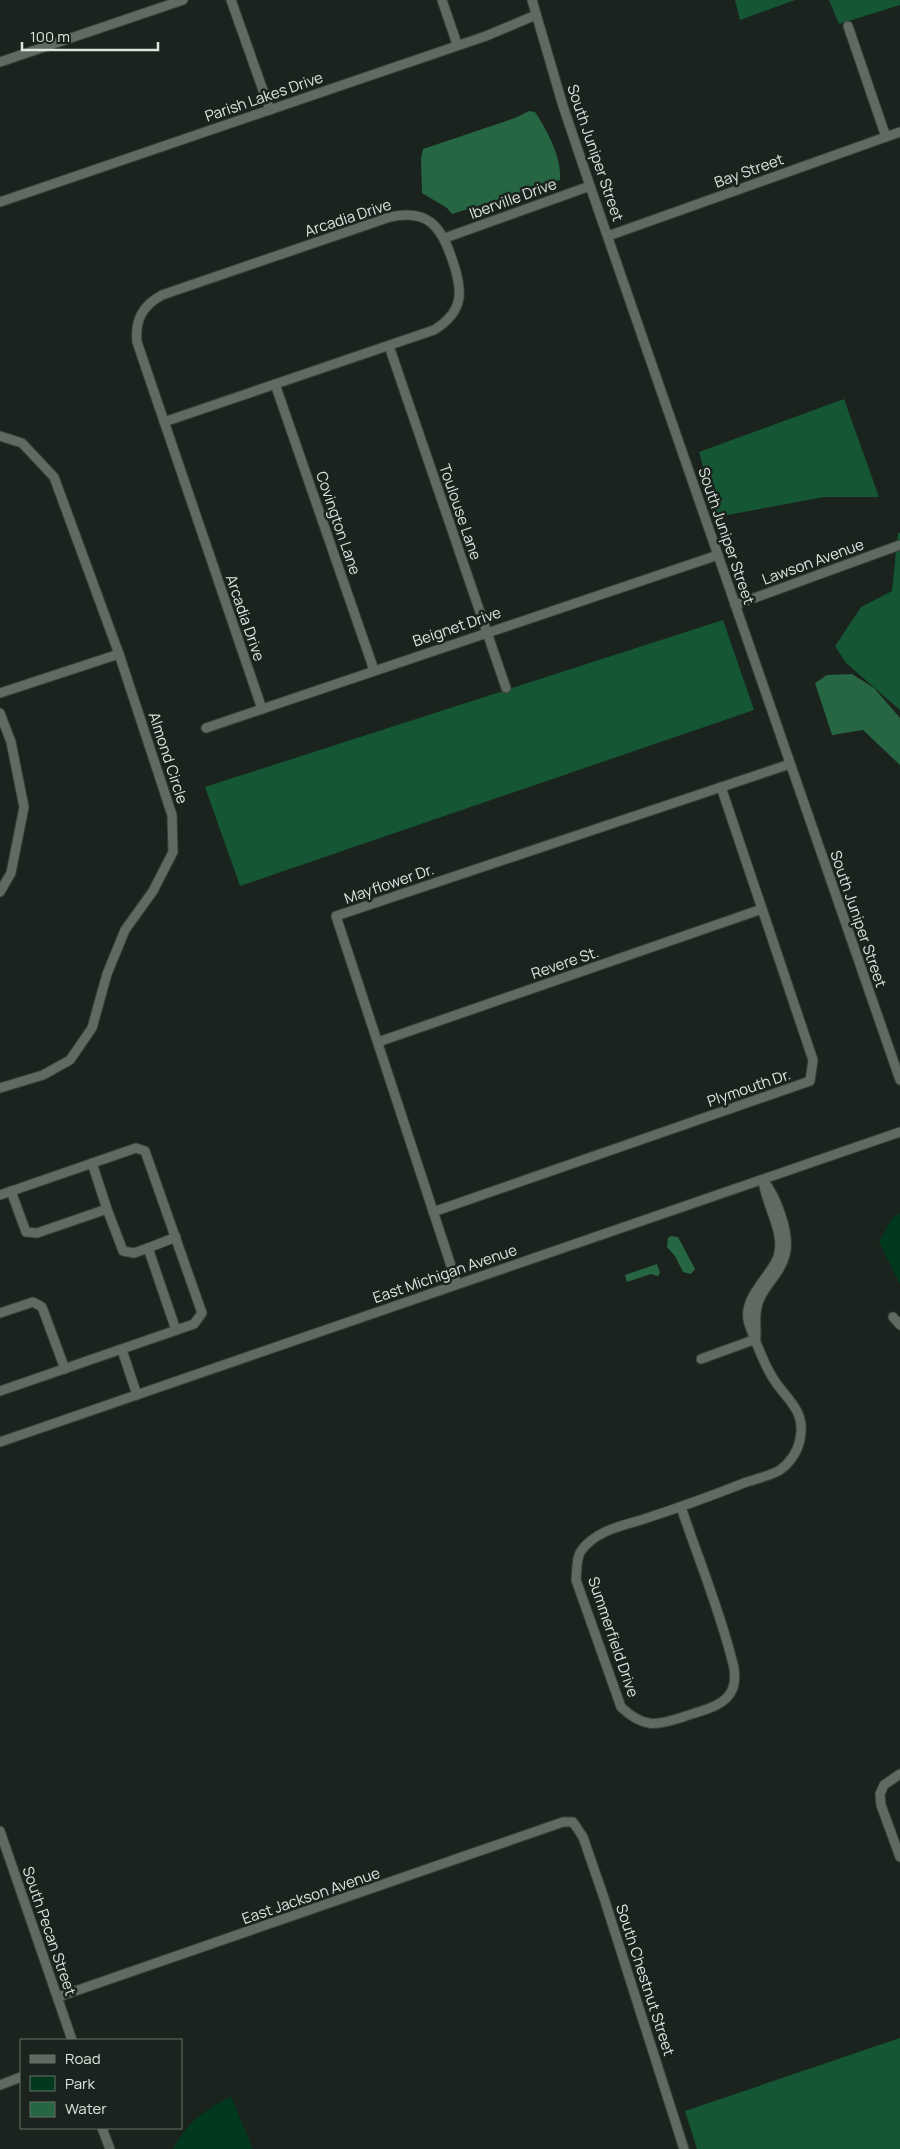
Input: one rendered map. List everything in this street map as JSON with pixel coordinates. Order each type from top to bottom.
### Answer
[{"type":"street","points":[[0,62],[182,0]]},
{"type":"street","points":[[231,0],[270,110]]},
{"type":"street","points":[[442,0],[457,44]]},
{"type":"street","name":"South Juniper Street","points":[[532,0],[563,106],[590,186],[900,1080]]},
{"type":"street","name":"Parish Lakes Drive","points":[[0,202],[457,44],[486,36],[536,14]]},
{"type":"street","points":[[848,26],[886,137]]},
{"type":"street","name":"Bay Street","points":[[608,236],[900,132]]},
{"type":"street","name":"Iberville Drive","points":[[445,238],[590,186]]},
{"type":"street","name":"Arcadia Drive","points":[[164,422],[434,330],[449,319],[455,310],[460,289],[445,238],[439,228],[417,216],[403,214],[390,217],[162,295],[152,300],[139,318],[136,328],[137,342],[164,422],[262,709]]},
{"type":"street","name":"Toulouse Lane","points":[[389,346],[506,688]]},
{"type":"street","name":"Covington Lane","points":[[275,384],[374,670]]},
{"type":"street","name":"Almond Circle","points":[[0,436],[22,443],[54,476],[119,654],[172,815],[173,852],[153,891],[125,930],[108,974],[92,1028],[70,1060],[43,1075],[0,1088]]},
{"type":"street","name":"Lawson Avenue","points":[[735,605],[900,545]]},
{"type":"street","name":"Beignet Drive","points":[[206,728],[718,555]]},
{"type":"street","points":[[0,693],[119,654]]},
{"type":"street","points":[[0,713],[11,742],[24,807],[12,872],[0,892]]},
{"type":"street","name":"Mayflower Dr.","points":[[457,1284],[336,916],[790,764]]},
{"type":"street","name":"Plymouth Dr.","points":[[433,1212],[810,1081],[813,1060],[721,787]]},
{"type":"street","name":"Revere St.","points":[[378,1042],[762,909]]},
{"type":"street","name":"East Michigan Avenue","points":[[0,1442],[900,1132]]},
{"type":"street","points":[[0,1195],[136,1148],[146,1151],[202,1313],[194,1324],[0,1391]]},
{"type":"street","points":[[92,1163],[123,1251],[134,1253],[176,1237]]},
{"type":"street","name":"Summerfield Drive","points":[[681,1507],[733,1661],[732,1690],[726,1698],[714,1706],[666,1723],[647,1724],[633,1718],[621,1706],[576,1580],[577,1564],[580,1552],[599,1534],[681,1507],[779,1470],[793,1458],[801,1439],[801,1421],[796,1405],[782,1392],[770,1373],[749,1322],[752,1299],[773,1266],[780,1246],[779,1235],[764,1194],[763,1180]]},
{"type":"street","points":[[11,1191],[26,1232],[37,1233],[107,1209]]},
{"type":"street","points":[[148,1248],[176,1330]]},
{"type":"street","points":[[0,1313],[33,1302],[42,1307],[65,1369]]},
{"type":"street","points":[[893,1317],[900,1325]]},
{"type":"street","points":[[701,1359],[756,1339]]},
{"type":"street","points":[[122,1350],[137,1395]]},
{"type":"street","points":[[900,1774],[884,1785],[880,1800],[900,1856]]},
{"type":"street","name":"East Jackson Avenue","points":[[58,1998],[563,1822],[573,1822]]},
{"type":"street","name":"South Chestnut Street","points":[[573,1822],[584,1837],[684,2149]]},
{"type":"street","name":"South Pecan Street","points":[[0,1831],[72,2039]]},
{"type":"street","points":[[0,2085],[20,2078]]},
{"type":"street","points":[[102,2129],[110,2149]]},
{"type":"green space","points":[[900,1213],[900,1284],[879,1242],[893,1217]]},
{"type":"green space","points":[[231,2097],[253,2149],[173,2149],[190,2124],[213,2106]]},
{"type":"shaded area","points":[[735,0],[795,0],[740,20]]},
{"type":"shaded area","points":[[829,0],[900,0],[900,5],[839,24]]},
{"type":"shaded area","points":[[844,399],[879,497],[824,497],[717,517],[699,452]]},
{"type":"shaded area","points":[[898,533],[900,533],[900,710],[846,663],[835,646],[861,607],[892,591]]},
{"type":"shaded area","points":[[723,620],[754,710],[240,886],[205,787]]},
{"type":"shaded area","points":[[900,2038],[900,2149],[697,2149],[685,2111]]},
{"type":"water","points":[[529,111],[535,112],[553,144],[559,163],[560,180],[452,214],[447,208],[422,193],[421,158],[423,149],[515,118]]},
{"type":"water","points":[[852,674],[874,688],[900,718],[900,765],[863,730],[832,735],[815,683],[827,675]]},
{"type":"water","points":[[671,1236],[678,1237],[695,1269],[691,1274],[683,1272],[675,1256],[667,1247],[668,1238]]},
{"type":"water","points":[[657,1264],[660,1273],[658,1276],[651,1274],[627,1282],[625,1275]]}]
